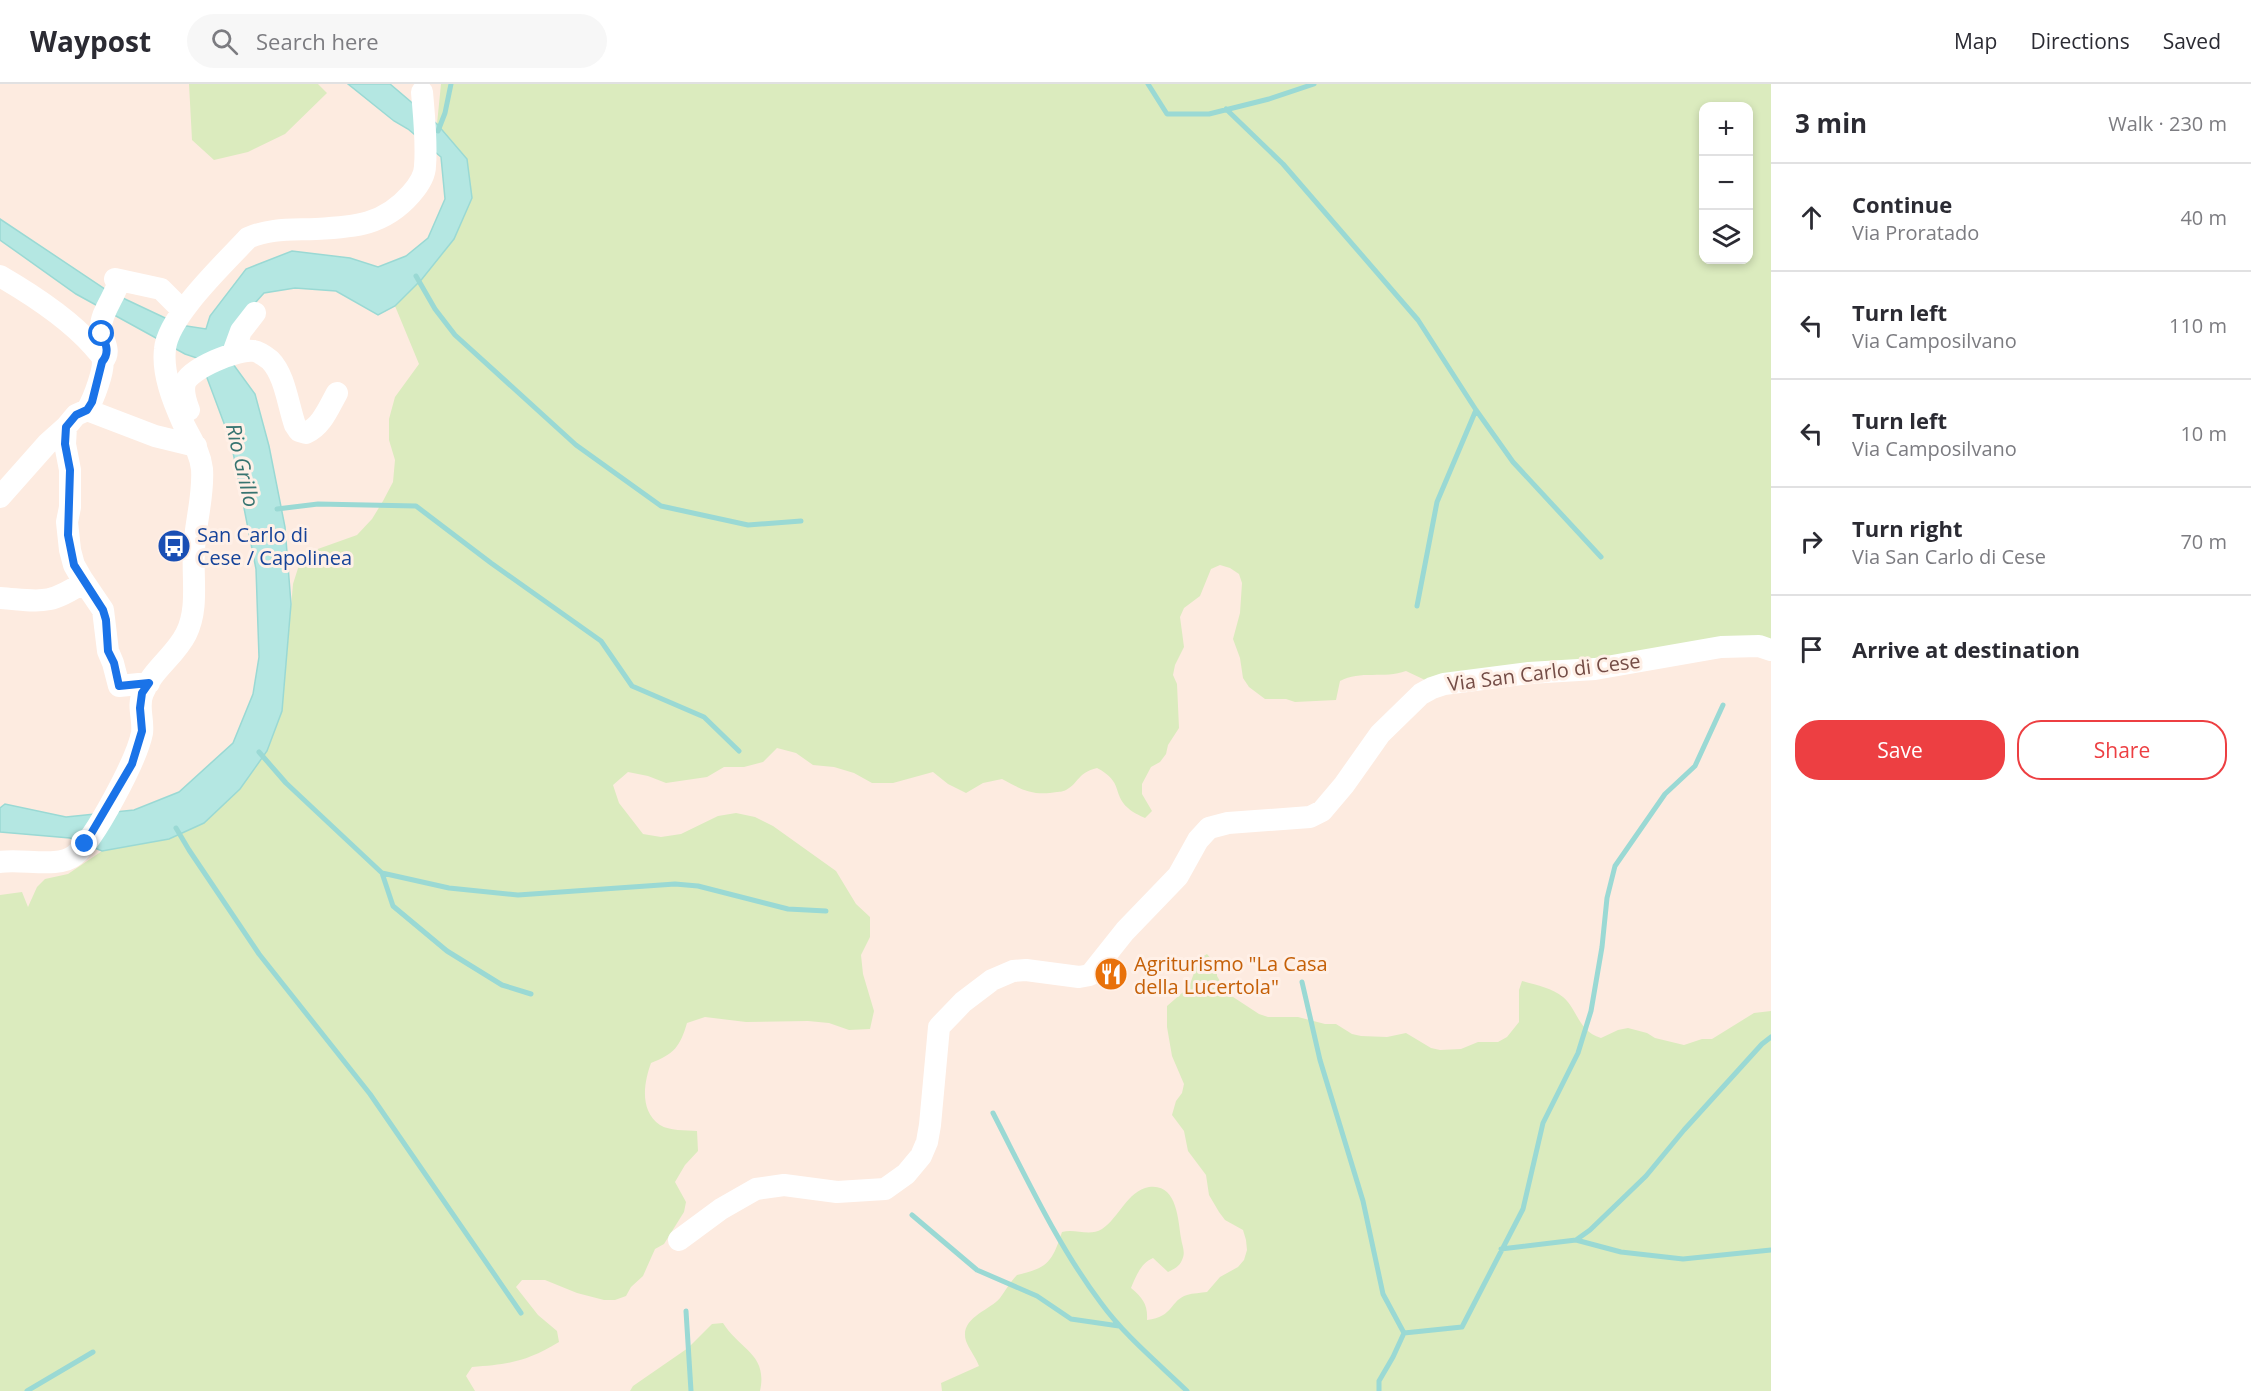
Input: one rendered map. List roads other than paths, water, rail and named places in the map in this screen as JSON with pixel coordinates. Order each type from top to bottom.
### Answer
[{"type":"street","points":[[196,446],[183,424],[170,391],[165,364],[165,347],[180,314],[248,238],[258,233],[272,231],[339,228],[368,223],[391,213],[406,200],[417,187],[425,166],[422,92]]},
{"type":"street","points":[[0,276],[36,298],[83,334],[101,355],[102,362],[96,388],[87,410],[76,415],[0,497]]},
{"type":"street","points":[[102,362],[107,351],[102,334],[102,321],[117,282],[161,289],[180,314]]},
{"type":"street","points":[[233,353],[242,332],[255,313]]},
{"type":"street","points":[[0,862],[11,860],[54,863],[73,857],[85,844],[132,764],[142,731],[140,708],[142,693],[175,652],[188,629],[194,608],[194,549],[202,467],[196,446],[195,428],[183,392],[188,377],[193,372],[233,353],[254,351],[263,354],[275,366],[279,374],[295,425],[299,431],[306,433],[320,422],[337,393]]},
{"type":"street","points":[[87,410],[155,436],[196,446]]},
{"type":"street","points":[[66,427],[65,444],[70,478],[68,535],[74,565],[103,610],[108,651],[114,663],[119,686],[151,680]]},
{"type":"street","points":[[171,548],[194,549]]},
{"type":"street","points":[[0,598],[44,602],[54,600],[84,582]]},
{"type":"street","name":"Via San Carlo di Cese","points":[[679,1240],[721,1209],[756,1189],[784,1185],[837,1192],[885,1189],[906,1174],[921,1156],[927,1142],[939,1027],[963,1002],[992,980],[1012,971],[1026,970],[1079,977],[1090,975],[1125,931],[1178,876],[1202,834],[1209,828],[1228,823],[1310,817],[1322,811],[1344,785],[1380,734],[1421,694],[1444,684],[1528,673],[1595,669],[1721,647],[1759,646],[1771,650]]},
{"type":"water","name":"Rio Grillo","points":[[348,84],[390,84],[437,124],[467,159],[472,198],[454,239],[422,279],[395,306],[378,315],[336,291],[295,288],[264,293],[236,324],[233,364],[255,394],[269,446],[285,527],[291,604],[282,711],[267,751],[240,789],[204,823],[169,839],[102,851],[70,838],[0,832],[0,808],[5,804],[66,817],[134,810],[179,792],[233,743],[253,694],[259,657],[256,569],[231,442],[200,359],[185,354],[76,294],[0,240],[0,219],[108,291],[180,325],[206,329],[210,316],[246,269],[292,251],[350,258],[378,267],[406,256],[428,238],[445,199],[441,157]]},
{"type":"waterway","points":[[438,131],[445,113],[451,84]]},
{"type":"waterway","points":[[1148,84],[1167,114],[1209,114],[1269,99],[1314,84]]},
{"type":"waterway","points":[[1226,109],[1283,164],[1418,320],[1476,410],[1513,462],[1601,557]]},
{"type":"waterway","points":[[416,276],[435,309],[455,335],[576,445],[661,506],[748,525],[801,521]]},
{"type":"waterway","points":[[1417,606],[1437,502],[1476,410]]},
{"type":"waterway","points":[[277,509],[318,504],[416,506],[491,563],[601,641],[632,686],[704,717],[739,751]]},
{"type":"waterway","points":[[1379,1391],[1379,1381],[1404,1333],[1462,1327],[1523,1209],[1543,1123],[1578,1053],[1591,1011],[1602,947],[1607,898],[1615,866],[1665,794],[1695,766],[1723,705]]},
{"type":"waterway","points":[[259,752],[286,783],[382,873],[449,888],[518,895],[675,884],[698,886],[788,909],[826,911]]},
{"type":"waterway","points":[[176,828],[259,954],[370,1094],[521,1313]]},
{"type":"waterway","points":[[382,873],[393,906],[447,951],[502,985],[531,994]]},
{"type":"waterway","points":[[1302,982],[1320,1060],[1363,1201],[1383,1294],[1404,1333]]},
{"type":"waterway","points":[[1576,1240],[1590,1230],[1646,1176],[1684,1130],[1771,1037]]},
{"type":"waterway","points":[[993,1113],[1043,1211],[1085,1281],[1120,1327],[1187,1391]]},
{"type":"waterway","points":[[912,1215],[977,1270],[1037,1296],[1071,1319],[1119,1326]]},
{"type":"waterway","points":[[1501,1249],[1576,1240],[1621,1252],[1683,1259],[1771,1250]]},
{"type":"waterway","points":[[686,1311],[691,1391]]},
{"type":"waterway","points":[[27,1391],[93,1352]]},
{"type":"place","name":"San Carlo di Cese / Capolinea","points":[[174,546]]},
{"type":"place","name":"Agriturismo \"La Casa della Lucertola\"","points":[[1111,974]]}]
